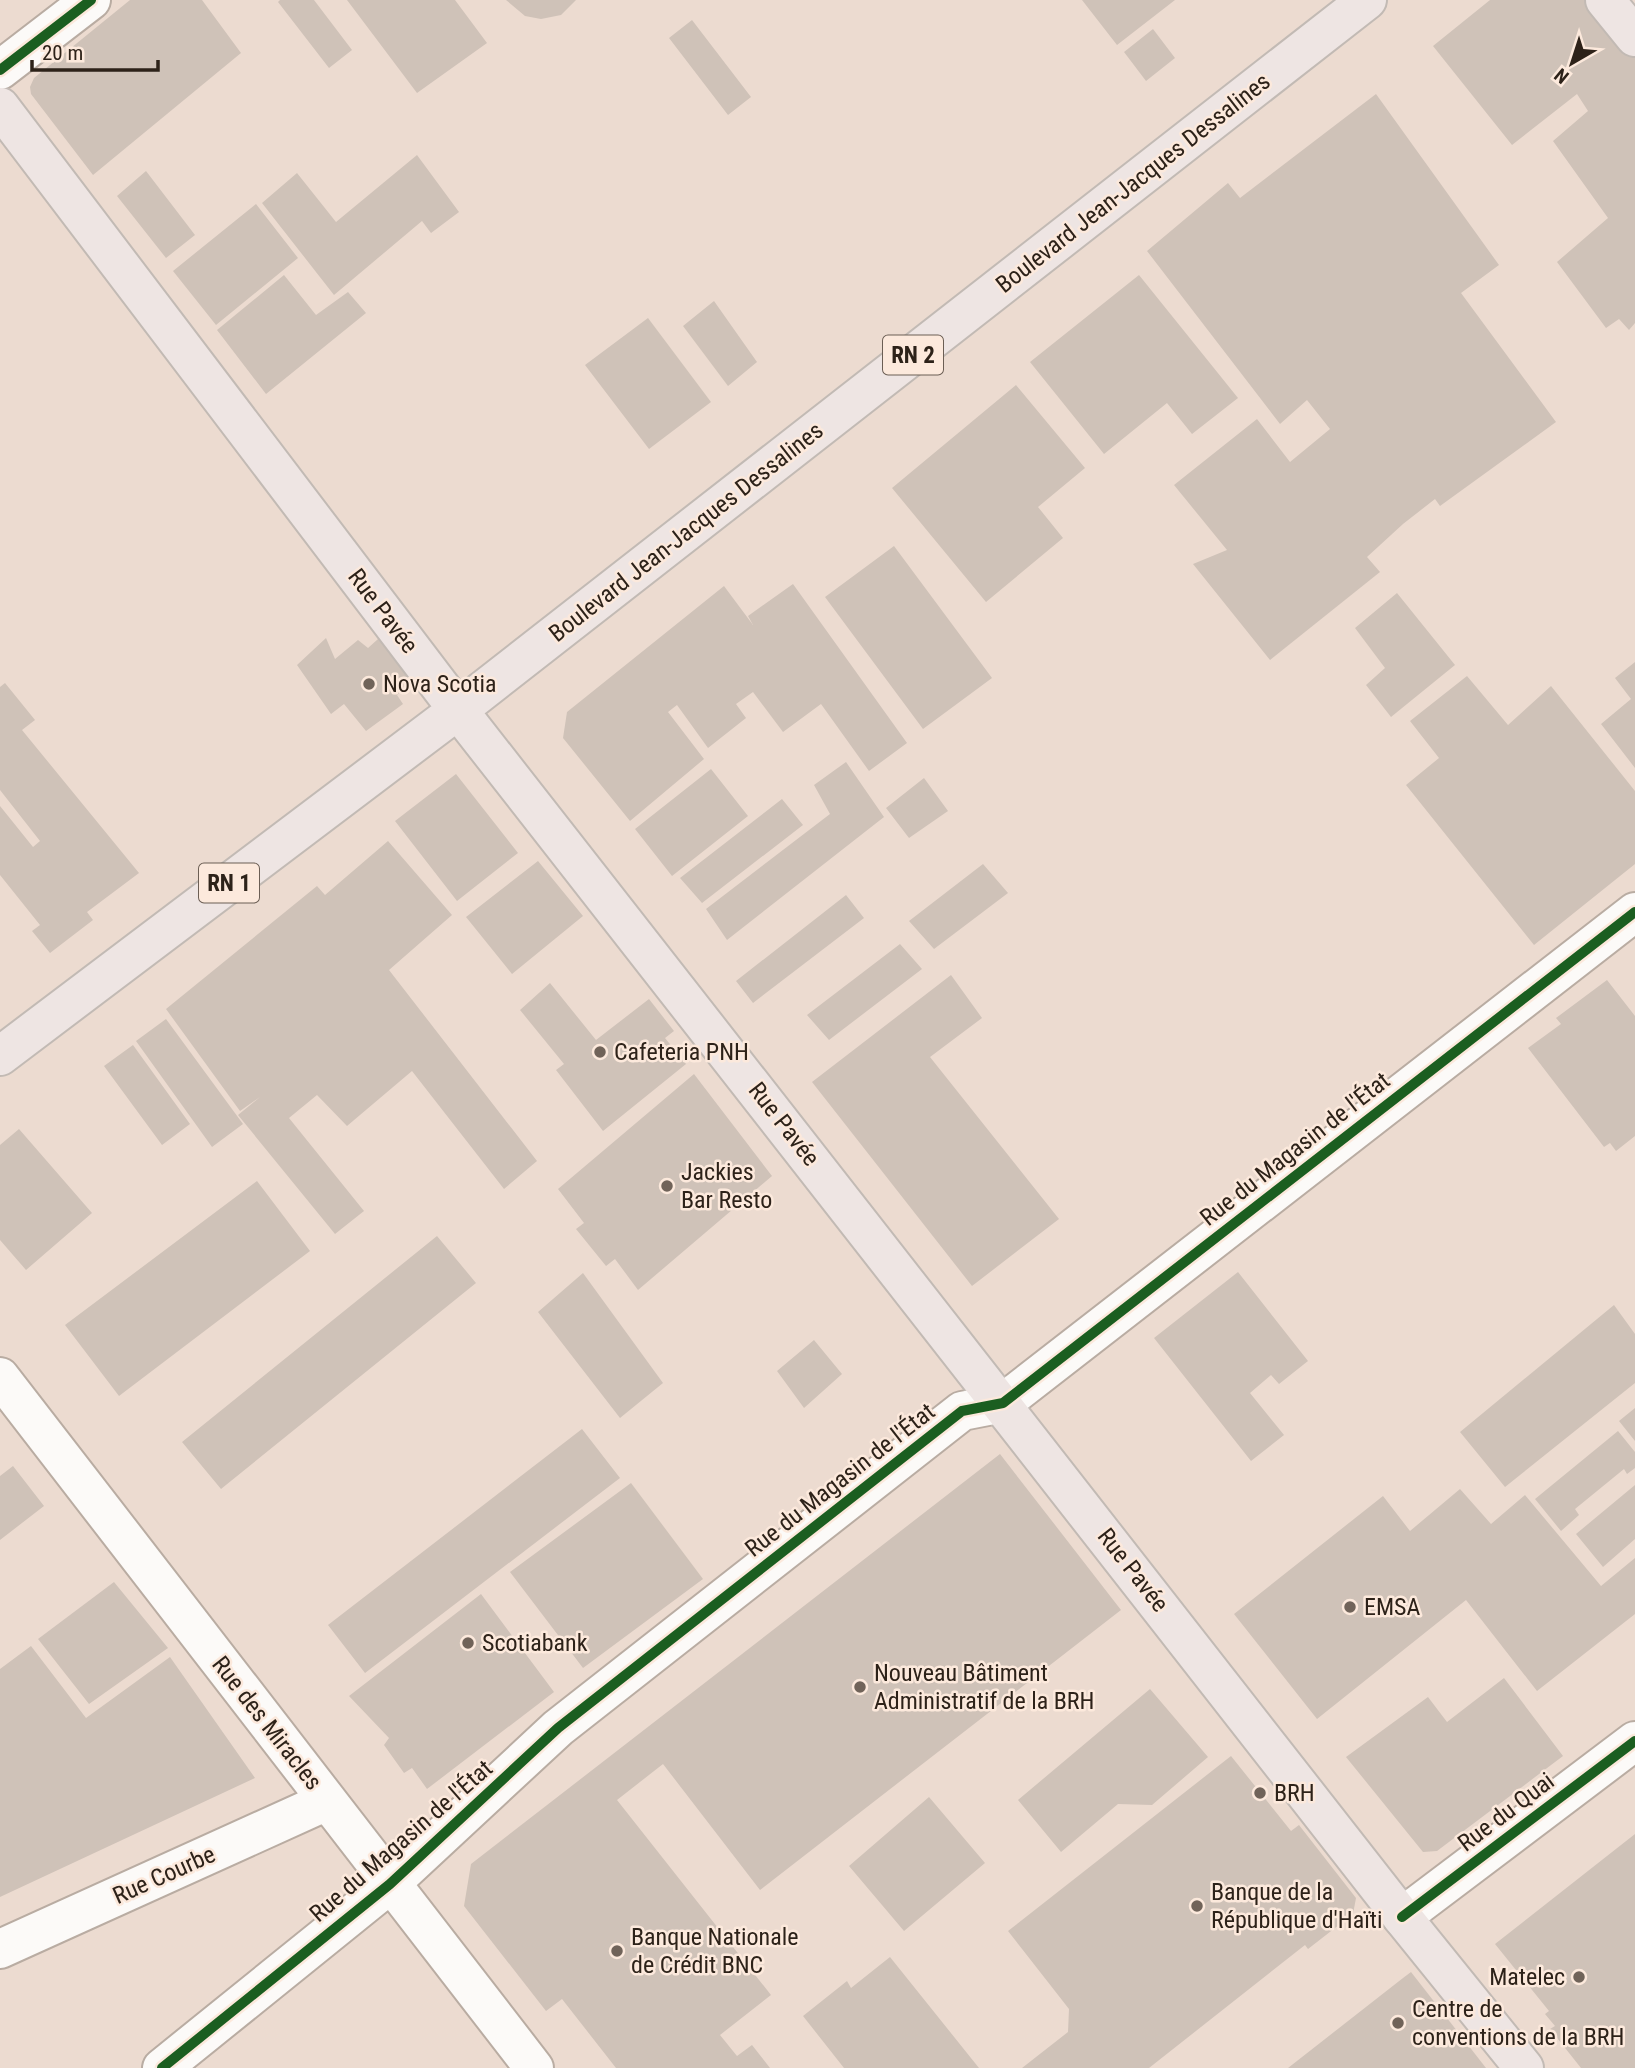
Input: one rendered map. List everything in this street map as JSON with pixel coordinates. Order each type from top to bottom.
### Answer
[{"type":"main road","name":"Boulevard Jean-Jacques Dessalines","points":[[0,1056],[458,710],[1367,0]]},
{"type":"main road","points":[[1605,0],[1635,37]]},
{"type":"main road","name":"Rue Pavée","points":[[0,107],[458,710],[1003,1403],[1402,1917],[1524,2068]]},
{"type":"street","points":[[0,70],[91,0]]},
{"type":"street","name":"Rue du Magasin de l'État","points":[[162,2068],[390,1884],[558,1728],[962,1411],[1003,1403],[1635,912]]},
{"type":"street","name":"Rue des Miracles","points":[[0,1377],[534,2068]]},
{"type":"street","name":"Rue du Quai","points":[[1402,1917],[1635,1741]]},
{"type":"street","name":"Rue Courbe","points":[[0,1949],[327,1801]]},
{"type":"building","points":[[130,0],[202,0],[241,53],[93,175],[31,94],[30,87],[34,78]]},
{"type":"building","points":[[314,0],[352,50],[329,68],[278,2]]},
{"type":"building","points":[[347,0],[455,0],[487,43],[417,93]]},
{"type":"building","points":[[506,0],[576,0],[561,15],[541,19],[525,16]]},
{"type":"building","points":[[1082,0],[1175,0],[1117,45]]},
{"type":"building","points":[[1490,0],[1595,0],[1635,47],[1635,323],[1629,330],[1619,319],[1606,328],[1557,262],[1608,218],[1553,141],[1588,111],[1577,94],[1512,145],[1433,46]]},
{"type":"building","points":[[692,20],[751,97],[728,115],[669,38]]},
{"type":"building","points":[[1153,29],[1175,58],[1146,81],[1124,52]]},
{"type":"building","points":[[1376,94],[1499,265],[1461,293],[1556,422],[1440,506],[1435,499],[1403,524],[1367,557],[1380,572],[1270,660],[1193,564],[1227,550],[1174,485],[1257,419],[1290,462],[1330,429],[1307,400],[1280,424],[1147,251],[1228,183],[1240,198]]},
{"type":"building","points":[[417,155],[459,212],[431,233],[422,221],[334,295],[262,203],[297,173],[336,222]]},
{"type":"building","points":[[146,171],[195,235],[166,258],[117,196]]},
{"type":"building","points":[[256,204],[298,258],[216,325],[173,271]]},
{"type":"building","points":[[284,275],[316,315],[348,292],[366,313],[266,394],[217,330]]},
{"type":"building","points":[[1139,275],[1238,398],[1192,434],[1167,403],[1104,454],[1030,362]]},
{"type":"building","points":[[714,301],[757,362],[728,386],[683,326]]},
{"type":"building","points":[[648,318],[711,402],[649,449],[585,365]]},
{"type":"building","points":[[1016,385],[1085,468],[1038,507],[1063,538],[986,602],[892,488]]},
{"type":"building","points":[[894,546],[992,678],[923,729],[825,597]]},
{"type":"building","points":[[793,584],[907,743],[869,771],[821,704],[783,732],[753,692],[736,704],[746,718],[708,748],[677,705],[668,712],[704,759],[630,821],[563,738],[567,712],[724,586],[753,625],[748,616]]},
{"type":"building","points":[[1397,593],[1455,665],[1391,717],[1366,685],[1385,668],[1355,628]]},
{"type":"building","points":[[387,631],[423,675],[397,695],[403,704],[366,731],[344,704],[331,714],[297,665],[326,638],[335,659],[358,640],[368,648]]},
{"type":"building","points":[[1635,662],[1635,768],[1601,724],[1631,699],[1615,678]]},
{"type":"building","points":[[1467,676],[1508,725],[1551,686],[1635,791],[1635,864],[1534,945],[1406,785],[1439,758],[1410,721]]},
{"type":"building","points":[[5,683],[35,720],[22,730],[139,873],[87,912],[93,920],[50,953],[32,931],[40,925],[0,875],[0,806],[33,847],[40,841],[0,790],[0,687]]},
{"type":"building","points":[[846,762],[884,817],[727,940],[706,909],[830,814],[814,785]]},
{"type":"building","points":[[711,769],[748,816],[672,876],[635,829]]},
{"type":"building","points":[[456,774],[518,853],[457,901],[395,821]]},
{"type":"building","points":[[924,778],[948,811],[909,838],[886,808]]},
{"type":"building","points":[[782,799],[803,825],[702,903],[680,878]]},
{"type":"building","points":[[388,841],[452,915],[389,970],[537,1161],[504,1189],[412,1071],[347,1126],[317,1095],[289,1118],[364,1211],[335,1234],[238,1115],[260,1097],[240,1111],[166,1009],[317,886],[325,895]]},
{"type":"building","points":[[538,861],[583,916],[512,974],[466,917]]},
{"type":"building","points":[[983,864],[1008,893],[934,949],[909,921]]},
{"type":"building","points":[[846,895],[864,918],[753,1003],[736,981]]},
{"type":"building","points":[[900,944],[922,969],[829,1040],[807,1015]]},
{"type":"building","points":[[951,975],[982,1018],[930,1057],[1059,1219],[972,1286],[812,1082]]},
{"type":"building","points":[[1607,980],[1635,1016],[1635,1136],[1616,1151],[1610,1143],[1604,1147],[1528,1048],[1561,1024],[1556,1018]]},
{"type":"building","name":"Cafeteria PNH","points":[[550,983],[596,1040],[649,999],[674,1031],[665,1038],[686,1064],[603,1131],[556,1070],[564,1064],[520,1010]]},
{"type":"building","points":[[166,1019],[243,1124],[212,1147],[136,1041]]},
{"type":"building","points":[[133,1045],[190,1124],[162,1145],[104,1066]]},
{"type":"building","points":[[694,1074],[772,1176],[638,1290],[615,1259],[606,1266],[576,1229],[584,1223],[558,1189]]},
{"type":"building","points":[[19,1129],[92,1213],[26,1270],[0,1240],[0,1145]]},
{"type":"building","points":[[257,1181],[310,1251],[119,1396],[65,1325]]},
{"type":"building","points":[[437,1236],[476,1283],[221,1489],[182,1442]]},
{"type":"building","points":[[1238,1272],[1308,1361],[1279,1384],[1271,1375],[1250,1393],[1284,1435],[1251,1461],[1154,1338]]},
{"type":"building","points":[[583,1273],[663,1383],[620,1418],[538,1312]]},
{"type":"building","points":[[1614,1305],[1635,1334],[1635,1383],[1505,1487],[1460,1432]]},
{"type":"building","points":[[814,1340],[842,1374],[804,1408],[777,1371]]},
{"type":"building","points":[[1635,1408],[1635,1441],[1619,1421]]},
{"type":"building","points":[[582,1429],[620,1478],[365,1673],[328,1625]]},
{"type":"building","points":[[1618,1431],[1635,1452],[1635,1468],[1627,1474],[1624,1469],[1575,1509],[1579,1515],[1561,1531],[1535,1499]]},
{"type":"building","name":"Nouveau Bâtiment Administratif de la BRH","points":[[1000,1454],[1121,1610],[760,1890],[663,1764],[617,1800],[771,1995],[720,2035],[737,2056],[752,2045],[770,2068],[616,2068],[562,1999],[546,2011],[464,1906],[471,1864]]},
{"type":"building","points":[[13,1466],[44,1506],[0,1540],[0,1476]]},
{"type":"building","points":[[631,1483],[703,1579],[583,1668],[510,1572]]},
{"type":"building","points":[[1635,1485],[1635,1539],[1603,1567],[1576,1534]]},
{"type":"building","points":[[1460,1489],[1491,1524],[1525,1495],[1601,1586],[1635,1558],[1635,1614],[1537,1691],[1466,1600],[1317,1719],[1234,1614],[1383,1496],[1410,1531]]},
{"type":"building","points":[[114,1582],[168,1648],[89,1704],[38,1639]]},
{"type":"building","name":"Scotiabank","points":[[481,1594],[554,1692],[427,1789],[412,1768],[404,1773],[384,1745],[389,1738],[349,1696]]},
{"type":"building","points":[[31,1646],[86,1718],[170,1657],[255,1778],[0,1897],[0,1669]]},
{"type":"building","points":[[1504,1678],[1563,1756],[1437,1851],[1423,1852],[1346,1757],[1428,1697],[1447,1722]]},
{"type":"building","points":[[1150,1689],[1208,1757],[1152,1805],[1118,1804],[1061,1852],[1018,1800]]},
{"type":"building","name":"Banque de la République d'Haïti","points":[[1231,1756],[1291,1831],[1299,1825],[1356,1898],[1353,1914],[1308,1949],[1305,1945],[1149,2068],[1022,2068],[1068,2032],[1069,2009],[1008,1931]]},
{"type":"building","points":[[929,1797],[985,1863],[904,1931],[849,1866]]},
{"type":"building","name":"Matelec","points":[[1635,1834],[1635,2068],[1581,2068],[1550,2029],[1555,2026],[1545,2014],[1549,2011],[1495,1944]]},
{"type":"building","points":[[890,1957],[979,2068],[844,2068],[803,2016],[847,1981],[851,1988]]},
{"type":"building","name":"Centre de conventions de la BRH","points":[[1411,1972],[1486,2068],[1288,2068],[1403,1978]]},
{"type":"cycle path","points":[[0,70],[91,0]]},
{"type":"cycle path","points":[[162,2068],[390,1884],[558,1728],[962,1411],[1003,1403],[1635,912]]},
{"type":"cycle path","points":[[1402,1917],[1635,1741]]},
{"type":"place","name":"Nova Scotia","points":[[369,684]]},
{"type":"place","name":"Cafeteria PNH","points":[[600,1052]]},
{"type":"place","name":"Jackies Bar Resto","points":[[667,1186]]},
{"type":"place","name":"EMSA","points":[[1350,1607]]},
{"type":"place","name":"Scotiabank","points":[[468,1643]]},
{"type":"place","name":"Nouveau Bâtiment Administratif de la BRH","points":[[860,1687]]},
{"type":"place","name":"BRH","points":[[1260,1793]]},
{"type":"place","name":"Banque de la République d'Haïti","points":[[1197,1906]]},
{"type":"place","name":"Banque Nationale de Crédit BNC","points":[[617,1951]]},
{"type":"place","name":"Matelec","points":[[1579,1977]]},
{"type":"place","name":"Centre de conventions de la BRH","points":[[1398,2023]]}]
